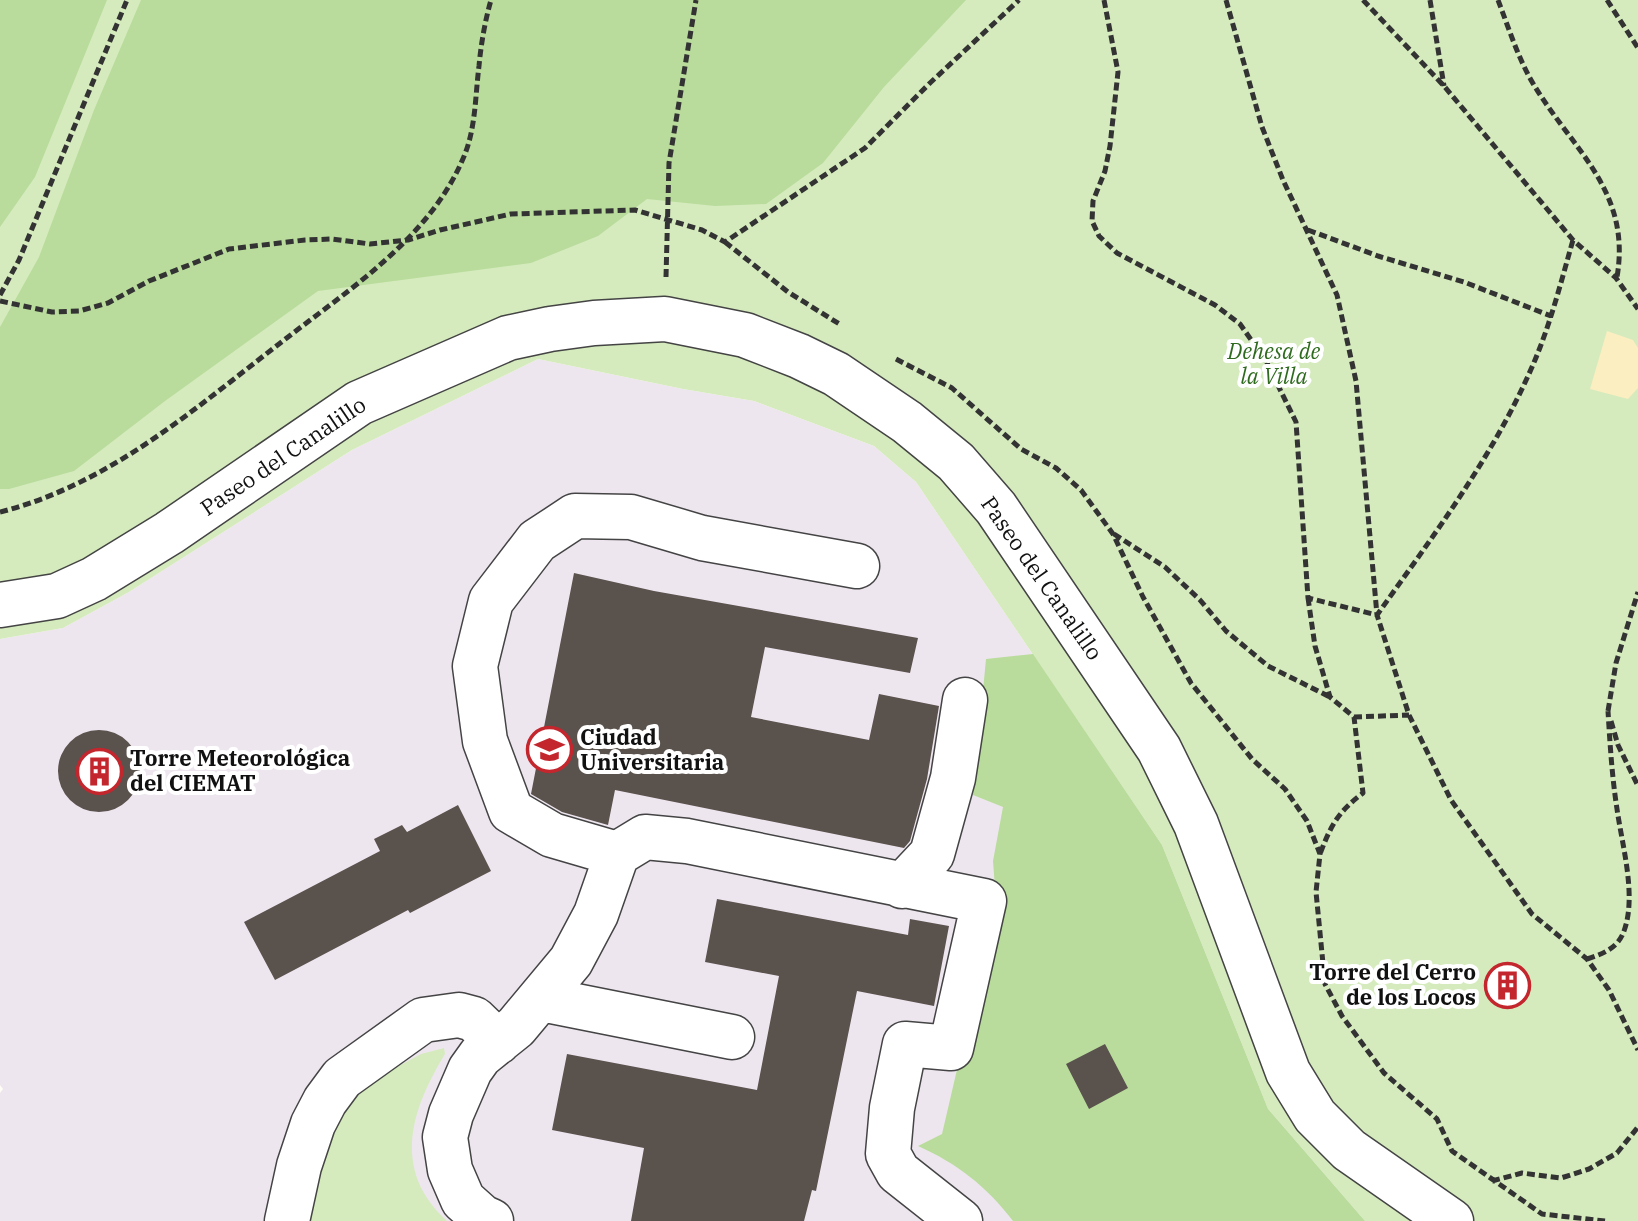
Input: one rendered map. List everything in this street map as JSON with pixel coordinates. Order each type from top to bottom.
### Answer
[{"type":"street","name":"Paseo del Canalillo","points":[[0,605],[57,596],[94,579],[169,533],[359,403],[508,338],[550,329],[665,319],[745,335],[836,374],[907,422],[944,452],[996,508],[1159,749],[1196,824],[1288,1072],[1315,1116],[1349,1150],[1451,1221]]},
{"type":"street","points":[[617,854],[552,835],[511,811],[485,741],[475,666],[491,601],[537,541],[575,516],[631,517],[702,538],[857,566]]},
{"type":"street","points":[[902,886],[932,854],[953,778],[965,700]]},
{"type":"street","points":[[491,1221],[463,1200],[450,1170],[445,1137],[451,1114],[470,1070],[480,1056],[516,1027],[571,961],[596,914],[617,854],[645,837],[687,841],[984,901],[951,1048],[905,1044],[892,1108],[888,1154],[898,1172],[960,1221]]},
{"type":"street","points":[[541,999],[732,1037]]},
{"type":"street","points":[[287,1221],[299,1166],[313,1124],[342,1078],[423,1020],[459,1015],[474,1019],[498,1042]]},
{"type":"path","points":[[0,295],[19,260],[127,0]]},
{"type":"path","points":[[0,512],[29,505],[85,481],[139,450],[408,240],[463,161],[475,117],[479,63],[491,0]]},
{"type":"path","points":[[665,319],[669,163],[696,0]]},
{"type":"path","points":[[0,301],[52,312],[79,311],[108,303],[149,281],[229,249],[305,240],[332,239],[370,244],[408,240],[511,214],[635,210],[702,230],[725,242],[865,148],[1019,0]]},
{"type":"path","points":[[1104,0],[1118,72],[1110,146],[1105,171],[1093,201],[1092,221],[1099,236],[1117,253],[1215,305],[1240,324],[1266,361],[1296,422],[1308,598],[1315,646],[1330,697]]},
{"type":"path","points":[[1226,0],[1262,127],[1283,180],[1337,295],[1356,381],[1377,615],[1409,715],[1451,800],[1532,914],[1587,959],[1609,990],[1638,1050]]},
{"type":"path","points":[[1363,0],[1444,86],[1573,240],[1616,278],[1638,309]]},
{"type":"path","points":[[1430,0],[1444,86]]},
{"type":"path","points":[[1498,0],[1531,79],[1601,182],[1619,223],[1621,255],[1616,278]]},
{"type":"path","points":[[1607,0],[1638,48]]},
{"type":"path","points":[[1307,229],[1378,256],[1464,282],[1551,316]]},
{"type":"path","points":[[1377,615],[1474,477],[1532,367],[1551,316],[1573,240]]},
{"type":"path","points":[[1113,534],[1165,567],[1200,600],[1226,631],[1268,666],[1330,697],[1354,717],[1409,715]]},
{"type":"path","points":[[1587,959],[1614,947],[1624,933],[1627,917],[1625,846],[1610,756],[1608,711],[1616,663],[1638,592]]},
{"type":"path","points":[[1308,598],[1377,615]]},
{"type":"path","points":[[1608,711],[1618,745],[1638,786]]},
{"type":"path","points":[[1320,854],[1332,823],[1363,793],[1354,717]]},
{"type":"path","points":[[1492,1181],[1522,1173],[1561,1178],[1589,1169],[1617,1153],[1638,1127]]},
{"type":"shaded area","name":"Ciudad Universitaria","points":[[538,359],[754,401],[874,446],[916,482],[1162,845],[1268,1109],[1365,1221],[0,1221],[0,1093],[3,1089],[0,1085],[0,639],[63,628],[129,592],[352,450]]},
{"type":"green space","name":"Dehesa de la Villa","points":[[0,0],[1638,0],[1638,1221],[1365,1221],[1268,1109],[1162,845],[916,482],[874,446],[754,401],[538,359],[352,450],[129,592],[63,628],[0,639]]},
{"type":"green space","points":[[0,0],[107,0],[35,177],[0,227]]},
{"type":"green space","points":[[141,0],[966,0],[884,87],[823,163],[766,204],[715,206],[647,199],[598,236],[531,263],[318,291],[74,471],[0,489],[0,327],[39,257],[94,110]]},
{"type":"green space","points":[[1033,654],[1162,845],[1268,1109],[1365,1221],[1013,1221],[970,1177],[918,1146],[942,1134],[996,902],[993,861],[1003,807],[973,795],[986,659]]},
{"type":"green space","points":[[444,1048],[445,1054],[423,1097],[412,1139],[418,1181],[429,1201],[447,1221],[297,1221],[340,1106],[380,1076],[421,1054]]},
{"type":"sand","points":[[1607,331],[1633,340],[1638,348],[1638,388],[1628,399],[1590,389]]},
{"type":"building","points":[[574,573],[654,591],[918,638],[910,673],[765,647],[751,717],[869,740],[879,694],[939,706],[927,779],[910,841],[904,848],[615,790],[608,825],[562,812],[531,794]]},
{"type":"building","name":"Torre Meteorológica del CIEMAT","points":[[99,730],[115,733],[128,742],[137,755],[140,771],[137,787],[128,800],[115,809],[99,812],[83,809],[70,800],[61,787],[58,771],[61,755],[70,742],[83,733]]},
{"type":"building","points":[[458,805],[491,871],[410,913],[408,910],[275,980],[244,922],[380,851],[374,839],[402,825],[407,832]]},
{"type":"building","points":[[717,899],[908,935],[910,919],[949,926],[934,1006],[857,991],[816,1191],[812,1190],[804,1221],[631,1221],[644,1148],[552,1130],[567,1054],[757,1090],[779,976],[705,962]]},
{"type":"building","points":[[1105,1044],[1128,1088],[1089,1109],[1066,1064]]},
{"type":"place","name":"Ciudad Universitaria","points":[[549,750]]},
{"type":"place","name":"Torre Meteorológica del CIEMAT","points":[[99,771]]},
{"type":"place","name":"Torre del Cerro de los Locos","points":[[1507,985]]}]
